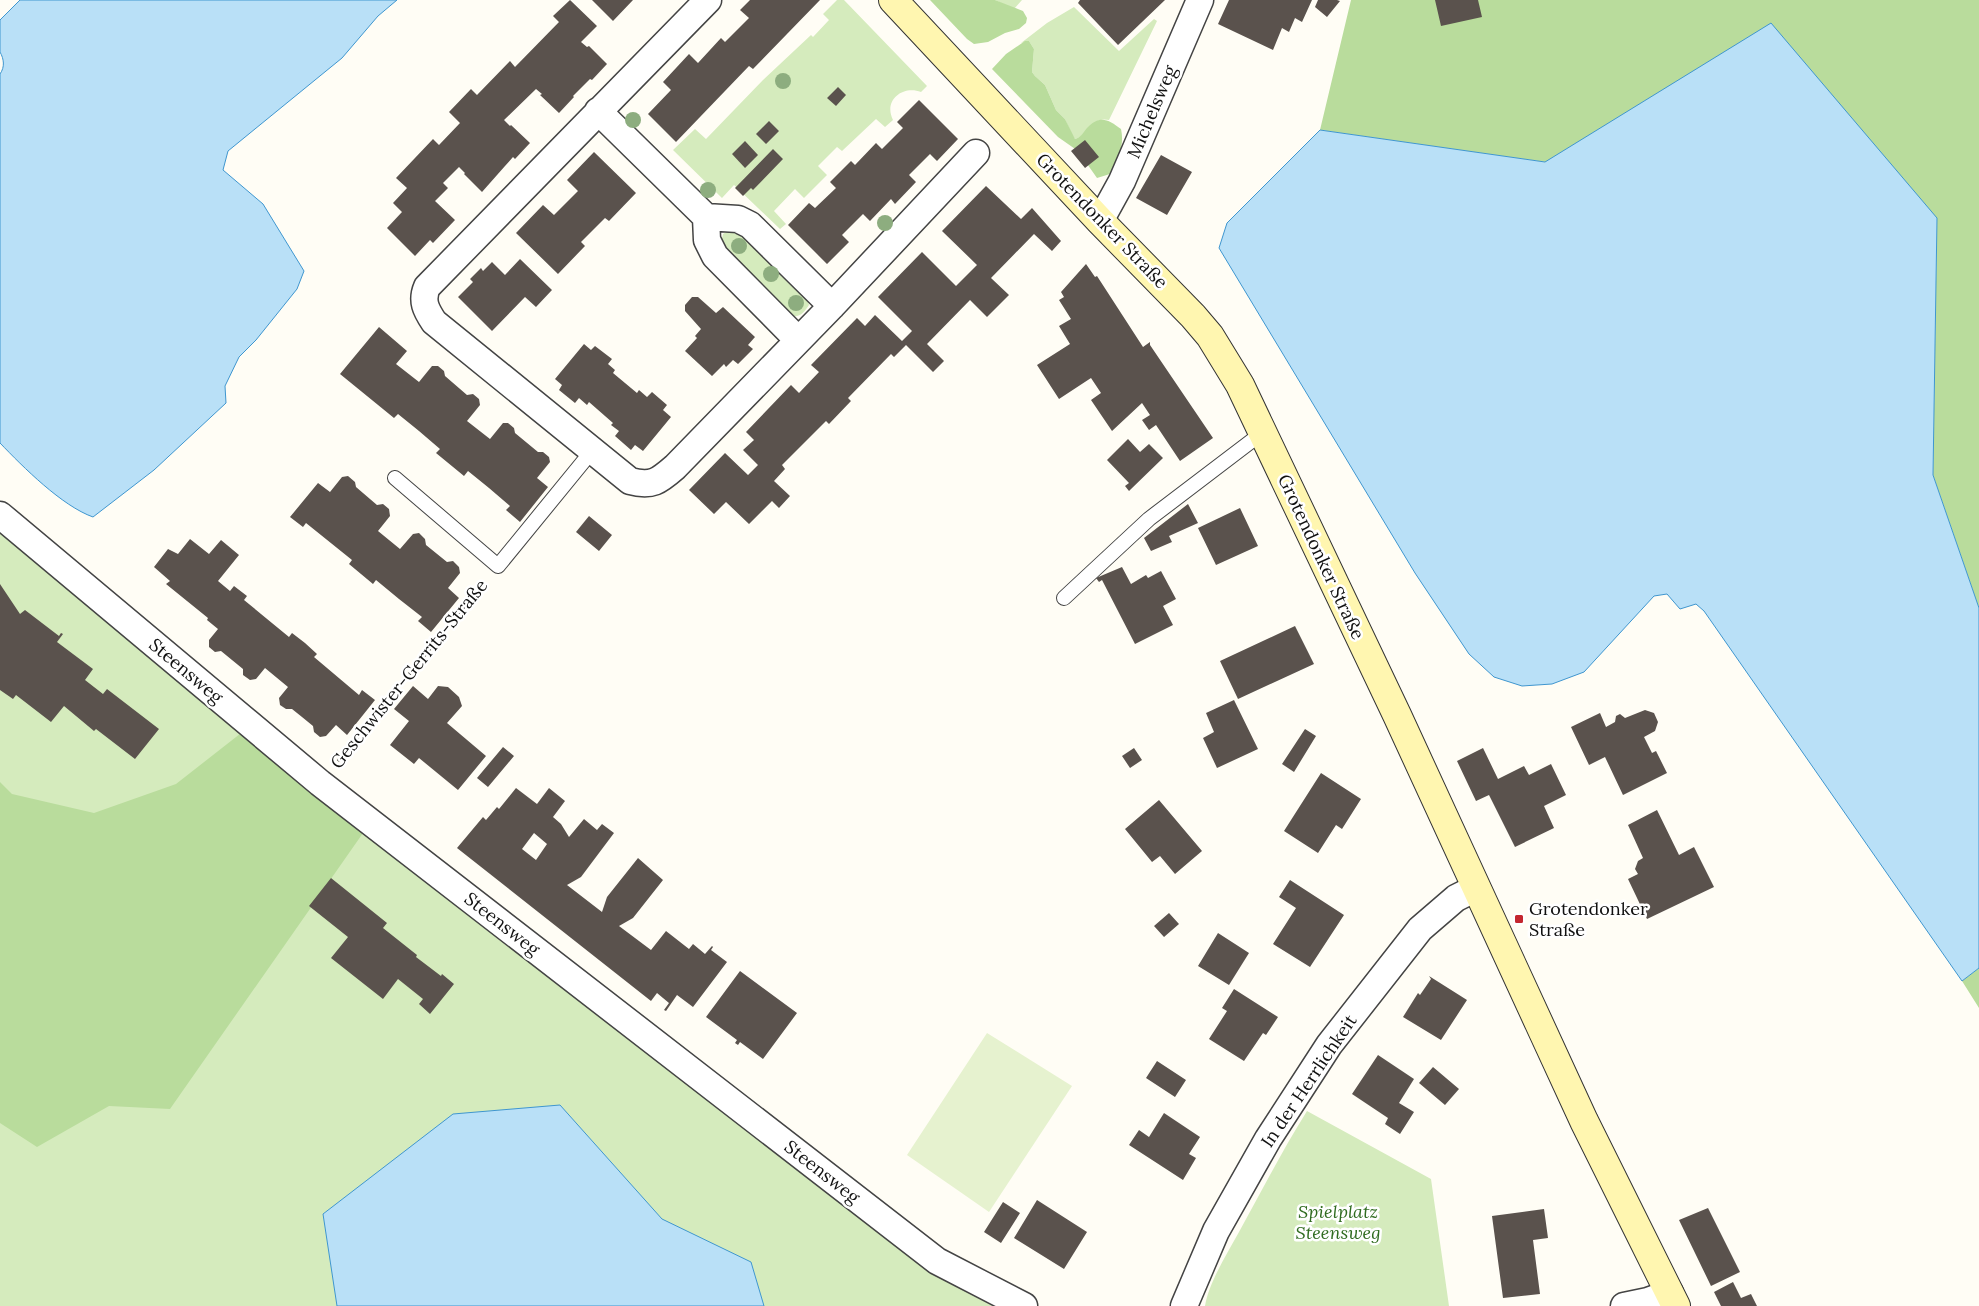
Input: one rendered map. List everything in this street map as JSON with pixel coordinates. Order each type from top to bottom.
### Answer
[{"type":"main road","name":"Grotendonker Straße","points":[[893,0],[1100,221],[1193,316],[1210,336],[1240,385],[1401,724],[1584,1121],[1673,1299]]},
{"type":"street","points":[[708,0],[426,287],[423,296],[424,303],[434,322],[630,481],[652,483],[662,478],[832,306],[976,154]]},
{"type":"street","name":"Michelsweg","points":[[1100,221],[1122,182],[1200,0]]},
{"type":"street","points":[[598,111],[706,217],[738,219],[750,225],[832,306]]},
{"type":"street","points":[[706,217],[707,240],[715,256],[798,340]]},
{"type":"street","name":"Steensweg","points":[[0,515],[320,783],[937,1261],[1024,1306]]},
{"type":"street","name":"In der Herrlichkeit","points":[[1184,1306],[1221,1223],[1268,1139],[1329,1044],[1420,930],[1456,898],[1476,888]]},
{"type":"street","points":[[1624,1306],[1648,1300],[1673,1299]]},
{"type":"lane","points":[[1064,598],[1150,519],[1262,433]]},
{"type":"lane","name":"Geschwister-Gerrits-Straße","points":[[395,478],[498,566],[592,451]]},
{"type":"path","name":"Geschwister-Gerrits-Straße","points":[[320,783],[498,566]]},
{"type":"green space","points":[[837,0],[844,0],[927,86],[921,92],[914,90],[896,96],[891,106],[893,120],[885,127],[876,119],[842,151],[837,147],[818,166],[827,175],[804,198],[795,189],[774,211],[786,224],[780,229],[734,185],[722,198],[673,150],[695,129],[706,139],[763,80],[811,35],[813,37],[829,20],[823,14]]},
{"type":"green space","points":[[930,0],[995,0],[1023,11],[1027,18],[1026,23],[1019,29],[1005,33],[988,42],[974,44]]},
{"type":"green space","points":[[995,0],[1022,0],[1014,9]]},
{"type":"green space","points":[[1351,0],[1979,0],[1979,608],[1933,475],[1937,218],[1320,130]]},
{"type":"green space","points":[[1074,7],[1119,51],[1154,19],[1157,21],[1109,120],[1094,123],[1075,139],[1065,119],[1056,110],[1045,85],[1032,72],[1034,49],[1029,41],[1021,43],[1047,23]]},
{"type":"green space","points":[[1025,41],[1029,41],[1034,49],[1032,72],[1045,85],[1056,110],[1065,119],[1075,139],[1092,124],[1100,120],[1108,121],[1121,129],[1121,147],[1110,174],[1097,178],[1078,151],[1058,137],[992,69],[1006,54]]},
{"type":"green space","points":[[728,231],[741,232],[805,294],[809,305],[802,314],[792,316],[732,259],[721,243],[723,234]]},
{"type":"green space","points":[[0,515],[937,1261],[1024,1306],[0,1306]]},
{"type":"green space","points":[[245,730],[363,833],[170,1109],[109,1106],[37,1147],[0,1123],[0,782],[12,794],[94,813],[176,784]]},
{"type":"green space","points":[[1979,968],[1979,1008],[1962,981]]},
{"type":"green space","points":[[987,1033],[1072,1086],[989,1212],[907,1155]]},
{"type":"green space","name":"Spielplatz Steensweg","points":[[1307,1111],[1431,1179],[1449,1306],[1205,1306],[1210,1287],[1219,1268],[1280,1156]]},
{"type":"water","points":[[20,0],[397,0],[378,16],[342,58],[228,151],[223,170],[263,204],[304,271],[297,289],[256,340],[239,357],[225,386],[226,403],[154,470],[93,517],[81,512],[56,495],[31,474],[0,443],[0,74],[3,69],[3,63],[0,52],[0,20]]},
{"type":"water","points":[[1771,23],[1937,218],[1933,475],[1979,608],[1979,968],[1962,981],[1704,611],[1696,604],[1680,609],[1667,594],[1654,596],[1584,672],[1552,684],[1522,686],[1494,677],[1469,654],[1415,573],[1219,248],[1227,223],[1320,130],[1545,162]]},
{"type":"water","points":[[560,1105],[662,1219],[751,1262],[764,1306],[337,1306],[323,1214],[453,1114]]},
{"type":"building","points":[[570,0],[597,26],[581,42],[587,47],[589,46],[607,64],[573,96],[559,113],[536,89],[504,120],[530,143],[515,159],[513,157],[482,192],[459,167],[443,183],[448,188],[435,201],[455,220],[433,243],[430,240],[415,256],[387,228],[402,212],[393,203],[407,188],[396,178],[433,139],[439,145],[460,123],[449,112],[471,89],[477,95],[510,61],[515,67],[559,22],[553,16]]},
{"type":"building","points":[[592,0],[633,0],[613,21]]},
{"type":"building","points":[[750,0],[820,0],[753,69],[749,66],[676,142],[648,114],[671,90],[663,82],[689,54],[698,63],[721,38],[725,42],[749,18],[740,10]]},
{"type":"building","points":[[1080,0],[1165,0],[1118,45],[1078,3]]},
{"type":"building","points":[[1229,0],[1312,0],[1302,22],[1295,18],[1289,32],[1282,28],[1273,50],[1218,24]]},
{"type":"building","points":[[1318,0],[1340,1],[1327,17],[1315,7]]},
{"type":"building","points":[[1435,0],[1478,0],[1482,17],[1441,26]]},
{"type":"building","points":[[838,87],[846,95],[836,106],[827,98]]},
{"type":"building","points":[[919,100],[958,139],[937,161],[930,154],[909,175],[916,182],[895,204],[891,199],[870,221],[863,214],[842,235],[849,242],[827,264],[788,225],[809,203],[815,208],[836,188],[830,182],[851,161],[855,165],[876,143],[882,149],[903,128],[897,122]]},
{"type":"building","points":[[769,121],[779,131],[766,144],[756,134]]},
{"type":"building","points":[[1085,140],[1099,157],[1085,168],[1071,151]]},
{"type":"building","points":[[745,141],[758,155],[745,168],[732,154]]},
{"type":"building","points":[[773,149],[783,159],[753,190],[751,188],[743,196],[735,188]]},
{"type":"building","points":[[594,152],[636,193],[609,221],[605,218],[581,242],[585,246],[558,274],[516,233],[543,205],[554,215],[578,191],[567,180]]},
{"type":"building","points":[[1161,155],[1192,172],[1167,215],[1136,198]]},
{"type":"building","points":[[986,186],[1021,219],[1032,208],[1061,241],[1052,251],[1034,234],[991,278],[1009,295],[987,317],[970,300],[927,344],[944,361],[933,372],[906,345],[894,357],[891,354],[848,398],[851,401],[829,424],[826,421],[782,465],[785,469],[774,481],[790,496],[779,508],[772,501],[749,524],[726,502],[714,514],[689,490],[725,453],[748,475],[758,465],[743,450],[754,440],[746,432],[791,385],[799,393],[819,372],[811,365],[857,318],[865,326],[875,315],[902,341],[912,331],[878,297],[922,252],[956,286],[977,265],[942,231]]},
{"type":"building","points":[[520,259],[552,290],[536,307],[525,297],[492,331],[458,297],[473,282],[470,279],[481,268],[483,271],[492,262],[505,275]]},
{"type":"building","points":[[1086,264],[1095,277],[1097,276],[1143,347],[1150,342],[1150,345],[1213,438],[1180,461],[1156,425],[1149,430],[1142,420],[1150,415],[1142,403],[1112,431],[1091,400],[1101,393],[1091,378],[1059,399],[1037,365],[1070,344],[1059,326],[1071,319],[1059,300],[1064,297],[1061,292]]},
{"type":"building","points":[[692,297],[698,297],[716,313],[723,307],[755,337],[748,345],[753,349],[738,364],[733,360],[726,367],[724,364],[712,376],[685,351],[697,338],[695,336],[701,329],[685,311],[685,305]]},
{"type":"building","points":[[379,327],[407,351],[396,364],[419,382],[432,366],[438,366],[444,371],[445,376],[467,395],[473,394],[479,399],[480,405],[467,421],[490,439],[503,423],[508,423],[514,428],[515,433],[538,452],[543,452],[549,457],[550,462],[537,478],[548,487],[520,522],[506,510],[510,506],[489,488],[468,471],[464,476],[436,453],[440,449],[419,431],[398,414],[394,418],[340,374]]},
{"type":"building","points":[[584,344],[591,350],[595,346],[612,359],[608,364],[615,370],[613,373],[637,393],[639,390],[647,397],[652,392],[667,405],[663,410],[671,417],[643,451],[635,445],[631,450],[615,436],[619,431],[611,425],[613,423],[589,402],[587,405],[579,398],[575,403],[559,390],[562,385],[555,379]]},
{"type":"building","points":[[1128,439],[1140,452],[1149,444],[1163,458],[1129,491],[1125,486],[1129,483],[1107,460]]},
{"type":"building","points":[[348,476],[355,482],[356,487],[377,505],[383,504],[389,509],[390,516],[378,531],[400,549],[413,534],[419,533],[425,539],[426,545],[447,562],[453,561],[459,567],[460,573],[448,588],[459,598],[431,632],[418,621],[422,617],[376,580],[373,584],[349,564],[352,560],[306,523],[303,527],[290,517],[318,483],[330,492],[342,477]]},
{"type":"building","points":[[1188,504],[1198,523],[1169,536],[1172,542],[1151,551],[1144,538]]},
{"type":"building","points":[[1240,508],[1258,546],[1216,565],[1198,528]]},
{"type":"building","points":[[589,516],[612,535],[599,551],[576,532]]},
{"type":"building","points":[[190,539],[209,554],[221,540],[239,555],[218,581],[230,591],[234,586],[247,596],[244,600],[289,637],[292,633],[305,643],[317,654],[314,657],[359,695],[362,690],[375,700],[347,735],[336,725],[326,736],[320,737],[314,732],[313,726],[292,709],[286,709],[280,705],[279,698],[288,687],[265,668],[256,679],[250,680],[243,675],[243,669],[221,651],[215,652],[209,647],[209,640],[218,629],[207,620],[208,618],[166,584],[170,581],[154,567],[168,549],[178,554]]},
{"type":"building","points":[[1122,567],[1131,584],[1146,575],[1148,578],[1161,571],[1176,599],[1163,606],[1173,625],[1135,644],[1102,580],[1099,582],[1096,578]]},
{"type":"building","points":[[0,584],[20,614],[25,610],[59,636],[61,633],[63,634],[57,642],[93,669],[85,680],[103,694],[107,689],[159,729],[135,759],[96,729],[94,731],[64,706],[51,722],[16,695],[13,699],[0,690]]},
{"type":"building","points":[[1295,626],[1314,664],[1238,699],[1220,661]]},
{"type":"building","points":[[413,686],[428,699],[438,686],[448,687],[459,697],[462,706],[447,723],[486,756],[458,790],[419,758],[414,764],[390,745],[409,721],[394,709]]},
{"type":"building","points":[[1234,700],[1258,749],[1217,768],[1203,738],[1214,732],[1206,713]]},
{"type":"building","points":[[1645,710],[1654,713],[1658,722],[1655,731],[1644,737],[1652,753],[1656,751],[1667,773],[1623,795],[1605,757],[1589,765],[1571,727],[1600,713],[1606,727],[1615,722],[1616,716],[1620,714],[1625,718]]},
{"type":"building","points":[[1305,729],[1316,736],[1294,772],[1282,764]]},
{"type":"building","points":[[503,747],[514,756],[488,787],[477,778]]},
{"type":"building","points":[[1134,748],[1142,760],[1130,768],[1122,756]]},
{"type":"building","points":[[1483,748],[1498,779],[1524,766],[1529,775],[1551,764],[1566,795],[1544,806],[1554,828],[1515,847],[1489,795],[1476,801],[1457,761]]},
{"type":"building","points":[[1321,773],[1361,799],[1342,829],[1336,825],[1318,853],[1284,831]]},
{"type":"building","points":[[516,788],[537,804],[549,788],[565,801],[553,817],[561,824],[569,837],[584,819],[597,830],[602,824],[614,833],[581,877],[567,885],[602,912],[607,897],[638,858],[663,880],[633,918],[619,926],[651,950],[666,931],[689,949],[693,944],[705,954],[712,946],[711,950],[727,962],[693,1007],[677,995],[666,1011],[664,1010],[669,1003],[657,993],[651,1001],[457,848],[483,817],[486,820],[497,807],[499,809]],"holes":[[[534,833],[547,844],[536,860],[522,849]]]},
{"type":"building","points":[[1159,800],[1202,851],[1175,874],[1160,856],[1152,862],[1125,829]]},
{"type":"building","points":[[1657,810],[1679,855],[1694,847],[1714,887],[1647,919],[1628,879],[1638,874],[1635,869],[1638,861],[1643,858],[1628,825]]},
{"type":"building","points":[[331,878],[387,923],[383,928],[417,955],[416,957],[454,984],[430,1014],[419,1004],[423,999],[398,979],[383,999],[331,958],[348,937],[309,906]]},
{"type":"building","points":[[1290,880],[1344,915],[1310,967],[1273,944],[1296,908],[1279,897]]},
{"type":"building","points":[[1169,913],[1179,924],[1164,937],[1154,926]]},
{"type":"building","points":[[1218,933],[1249,953],[1229,985],[1198,966]]},
{"type":"building","points":[[740,971],[797,1013],[763,1059],[740,1042],[738,1045],[735,1043],[737,1040],[706,1017]]},
{"type":"building","points":[[1429,976],[1467,1000],[1441,1040],[1403,1017],[1418,993],[1420,995],[1431,979]]},
{"type":"building","points":[[1234,989],[1278,1017],[1266,1035],[1263,1033],[1244,1061],[1209,1039],[1227,1011],[1222,1008]]},
{"type":"building","points":[[1378,1055],[1414,1079],[1399,1103],[1414,1112],[1400,1134],[1385,1124],[1388,1118],[1352,1094]]},
{"type":"building","points":[[1157,1061],[1186,1080],[1175,1097],[1146,1078]]},
{"type":"building","points":[[1433,1067],[1459,1089],[1445,1105],[1419,1083]]},
{"type":"building","points":[[1164,1113],[1200,1137],[1189,1154],[1196,1158],[1183,1180],[1129,1145],[1139,1130],[1149,1137]]},
{"type":"building","points":[[1037,1200],[1087,1232],[1064,1269],[1014,1238]]},
{"type":"building","points":[[1003,1202],[1020,1213],[1001,1243],[984,1232]]},
{"type":"building","points":[[1708,1208],[1740,1272],[1711,1286],[1679,1220]]},
{"type":"building","points":[[1544,1209],[1548,1238],[1533,1240],[1540,1294],[1503,1298],[1492,1216]]},
{"type":"building","points":[[1733,1282],[1741,1298],[1751,1294],[1757,1306],[1721,1306],[1714,1292]]},
{"type":"place","name":"Grotendonker Straße","points":[[1519,919]]}]
